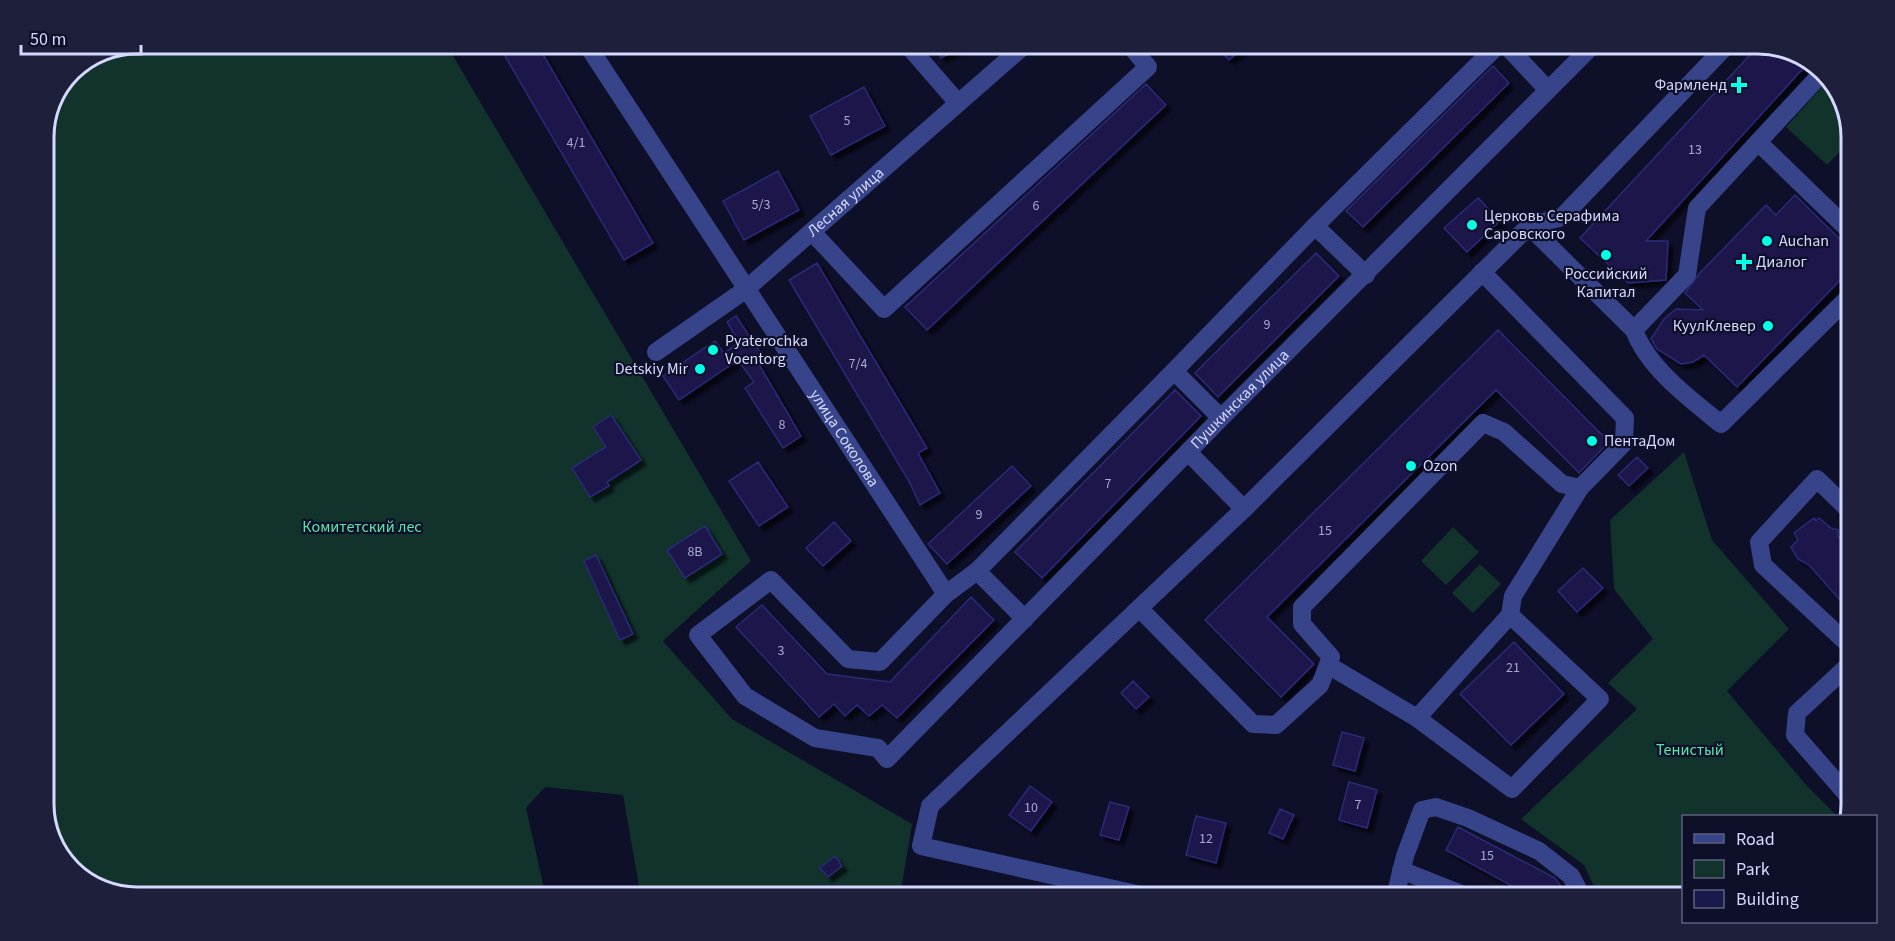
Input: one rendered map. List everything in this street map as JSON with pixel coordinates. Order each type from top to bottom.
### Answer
[{"type":"street","name":"улица Соколова","points":[[592,54],[946,594]]},
{"type":"street","points":[[915,54],[958,103]]},
{"type":"street","name":"Лесная улица","points":[[656,352],[745,290],[1015,54]]},
{"type":"street","points":[[812,232],[884,309],[1148,66],[1137,54]]},
{"type":"street","points":[[946,594],[977,571],[1315,226],[1492,54]]},
{"type":"street","points":[[1512,54],[1548,90]]},
{"type":"street","name":"Пушкинская улица","points":[[946,594],[880,662],[848,659],[771,580],[698,635],[746,696],[815,738],[878,748],[887,759],[1221,418],[1585,54]]},
{"type":"street","points":[[1105,887],[921,846],[930,806],[1244,509],[1529,226],[1562,217],[1719,54]]},
{"type":"street","points":[[1634,330],[1687,275],[1697,208],[1817,79]]},
{"type":"street","points":[[1758,142],[1841,222]]},
{"type":"street","points":[[1315,226],[1366,274]]},
{"type":"street","points":[[1529,226],[1634,330],[1640,347],[1692,400],[1721,424],[1841,305]]},
{"type":"street","points":[[1417,718],[1510,615],[1514,596],[1580,488],[1624,443],[1625,418],[1482,272]]},
{"type":"street","points":[[1174,371],[1221,418]]},
{"type":"street","points":[[1140,609],[1253,724],[1276,725],[1320,685],[1330,657],[1302,624],[1302,607],[1483,423],[1504,432],[1562,484],[1580,488]]},
{"type":"street","points":[[1188,452],[1244,509]]},
{"type":"street","points":[[1841,502],[1817,479],[1759,542],[1763,565],[1841,635]]},
{"type":"street","points":[[977,571],[1025,619]]},
{"type":"street","points":[[1328,665],[1417,718],[1512,789],[1600,699],[1510,615]]},
{"type":"street","points":[[1841,672],[1797,713],[1795,735],[1841,788]]},
{"type":"street","points":[[1397,887],[1422,810],[1436,807],[1468,818],[1539,851],[1571,876],[1577,887]]},
{"type":"street","points":[[1401,870],[1444,887]]},
{"type":"green space","name":"Комитетский лес","points":[[137,54],[452,54],[751,561],[663,641],[732,719],[912,824],[902,887],[639,887],[623,795],[545,787],[526,808],[544,887],[137,887],[111,883],[100,878],[82,866],[68,850],[58,830],[54,809],[54,132],[63,100],[71,87],[96,65],[111,58]]},
{"type":"green space","points":[[1823,86],[1837,111],[1841,132],[1841,150],[1827,165],[1786,127]]},
{"type":"green space","name":"Тенистый","points":[[1684,452],[1712,540],[1789,629],[1727,691],[1807,786],[1836,815],[1682,815],[1682,887],[1594,887],[1584,865],[1521,819],[1637,709],[1608,683],[1653,639],[1614,589],[1610,520]]},
{"type":"green space","points":[[1453,527],[1479,552],[1446,585],[1421,561]]},
{"type":"green space","points":[[1480,564],[1501,584],[1473,613],[1452,593]]},
{"type":"building","points":[[504,54],[543,54],[653,243],[624,260]]},
{"type":"building","points":[[1223,54],[1236,54],[1229,60]]},
{"type":"building","points":[[1751,54],[1784,58],[1804,68],[1646,241],[1668,241],[1666,280],[1628,283],[1580,238]]},
{"type":"building","points":[[1493,66],[1509,83],[1363,227],[1346,211]]},
{"type":"building","points":[[1146,84],[1166,105],[927,330],[905,307]]},
{"type":"building","points":[[864,87],[885,126],[831,155],[810,116]]},
{"type":"building","points":[[778,171],[799,210],[744,240],[723,201]]},
{"type":"building","points":[[1795,195],[1841,240],[1841,279],[1737,387],[1704,355],[1693,362],[1681,364],[1657,349],[1651,339],[1664,319],[1676,309],[1703,310],[1685,293],[1698,275],[1766,205],[1776,215]]},
{"type":"building","name":"Церковь Серафима Саровского","points":[[1478,198],[1500,221],[1467,252],[1444,228]]},
{"type":"building","points":[[1316,253],[1339,276],[1218,397],[1195,373]]},
{"type":"building","points":[[817,263],[927,448],[918,453],[940,493],[920,505],[910,483],[789,280]]},
{"type":"building","points":[[736,316],[760,352],[754,356],[801,436],[783,448],[745,388],[754,382],[738,360],[679,400],[663,376],[715,341],[724,353],[739,342],[727,322]]},
{"type":"building","points":[[1498,330],[1609,442],[1579,473],[1496,390],[1267,617],[1314,664],[1281,697],[1205,620]]},
{"type":"building","points":[[1175,390],[1201,416],[1042,578],[1015,552]]},
{"type":"building","points":[[611,415],[641,460],[607,482],[609,486],[590,497],[572,468],[606,447],[593,427]]},
{"type":"building","points":[[1637,457],[1648,468],[1629,486],[1618,475]]},
{"type":"building","points":[[758,462],[788,507],[759,526],[729,481]]},
{"type":"building","points":[[1012,466],[1031,486],[947,564],[928,544]]},
{"type":"building","points":[[1814,518],[1816,521],[1819,518],[1831,528],[1838,530],[1838,536],[1841,539],[1841,600],[1809,565],[1798,559],[1791,547],[1798,540],[1794,533]]},
{"type":"building","points":[[834,522],[851,541],[823,566],[806,548]]},
{"type":"building","points":[[705,526],[722,554],[685,578],[667,550]]},
{"type":"building","points":[[596,555],[633,634],[620,640],[584,561]]},
{"type":"building","points":[[1583,568],[1603,588],[1577,612],[1558,591]]},
{"type":"building","points":[[971,597],[994,620],[897,718],[882,705],[869,716],[857,705],[845,716],[834,704],[819,717],[736,627],[762,605],[827,674],[890,682]]},
{"type":"building","points":[[1514,642],[1564,694],[1511,745],[1460,694]]},
{"type":"building","points":[[1133,681],[1149,697],[1136,709],[1121,693]]},
{"type":"building","points":[[1342,732],[1364,738],[1355,771],[1333,765]]},
{"type":"building","points":[[1349,782],[1377,790],[1367,828],[1339,820]]},
{"type":"building","points":[[1030,786],[1052,802],[1031,831],[1009,815]]},
{"type":"building","points":[[1110,802],[1129,807],[1119,840],[1100,835]]},
{"type":"building","points":[[1280,809],[1294,815],[1283,839],[1269,833]]},
{"type":"building","points":[[1196,816],[1226,823],[1216,863],[1186,855]]},
{"type":"building","points":[[1458,827],[1555,878],[1562,887],[1514,887],[1446,850]]},
{"type":"building","points":[[835,856],[842,866],[828,877],[820,868]]},
{"type":"place","name":"Фармленд","points":[[1739,85]]},
{"type":"place","name":"Церковь Серафима Саровского","points":[[1472,225]]},
{"type":"place","name":"Auchan","points":[[1767,241]]},
{"type":"place","name":"Российский Капитал","points":[[1606,255]]},
{"type":"place","name":"Диалог","points":[[1744,262]]},
{"type":"place","name":"КуулКлевер","points":[[1768,326]]},
{"type":"place","name":"Pyaterochka Voentorg","points":[[713,350]]},
{"type":"place","name":"Detskiy Mir","points":[[700,369]]},
{"type":"place","name":"ПентаДом","points":[[1592,441]]},
{"type":"place","name":"Ozon","points":[[1411,466]]}]
